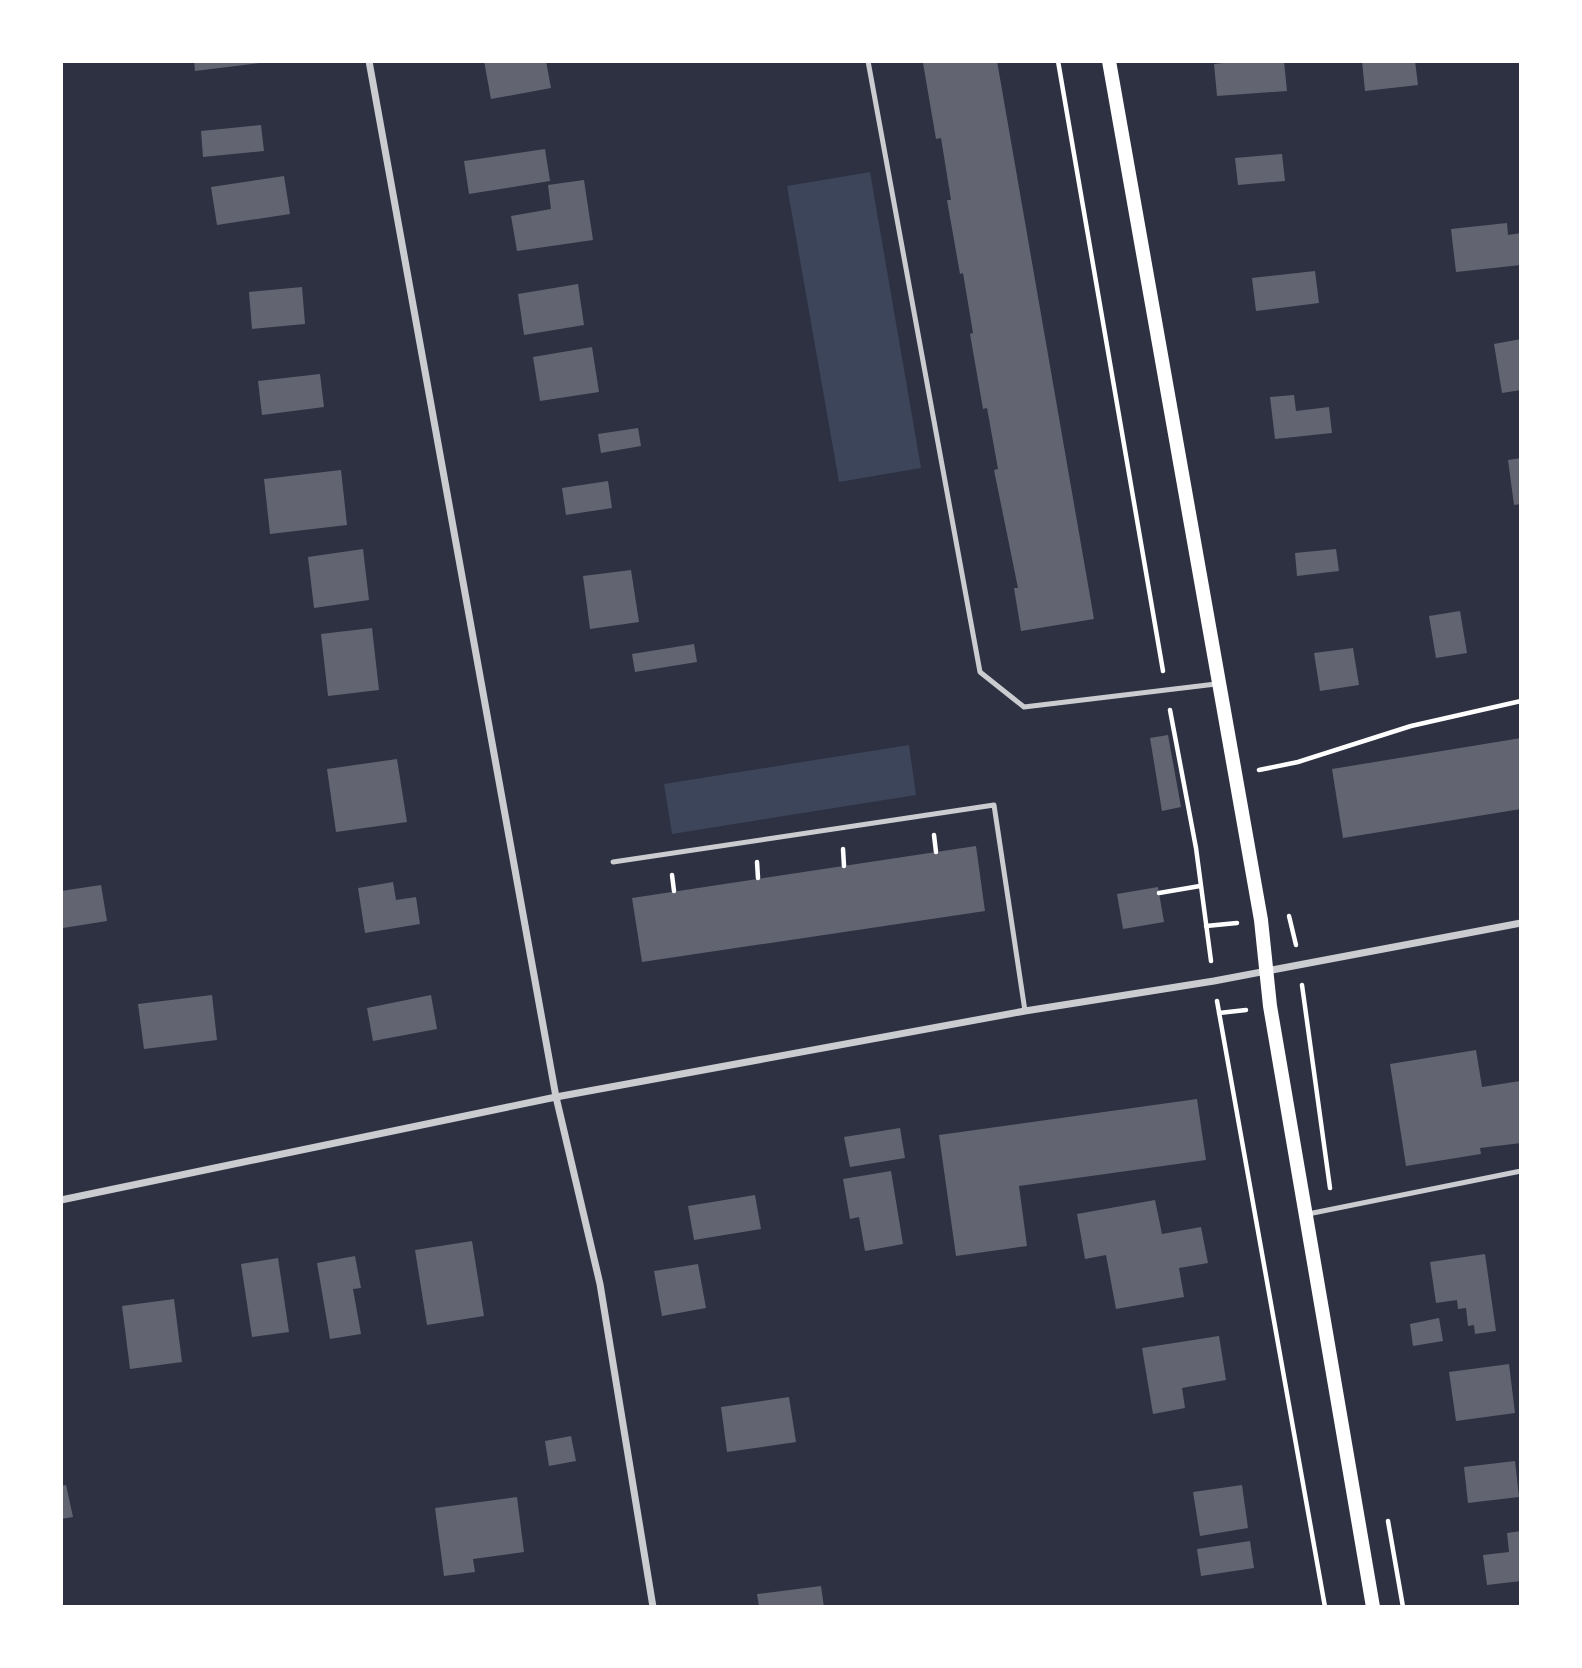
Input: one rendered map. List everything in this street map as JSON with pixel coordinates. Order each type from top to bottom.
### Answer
[{"type":"main road","points":[[1109,61],[1261,920],[1266,969],[1305,1214],[1373,1607]]},
{"type":"street","points":[[369,61],[556,1097],[600,1284],[653,1607]]},
{"type":"street","points":[[61,1200],[556,1097],[1025,1011],[1214,982],[1266,969],[1521,923]]},
{"type":"lane","points":[[868,61],[980,672],[1024,707],[1219,683]]},
{"type":"lane","points":[[612,862],[994,805],[1025,1011]]},
{"type":"lane","points":[[1305,1214],[1521,1171]]},
{"type":"path","points":[[1058,61],[1200,886],[1214,982],[1325,1607]]},
{"type":"path","points":[[1259,770],[1298,762],[1411,726],[1521,701]]},
{"type":"path","points":[[1159,893],[1200,886]]},
{"type":"shaded area","points":[[870,172],[921,468],[839,482],[787,186]]},
{"type":"shaded area","points":[[909,745],[916,795],[672,834],[664,784]]},
{"type":"building","points":[[194,61],[259,61],[260,63],[195,71]]},
{"type":"building","points":[[484,61],[546,61],[551,88],[491,99]]},
{"type":"building","points":[[997,61],[1094,619],[1021,631],[1014,588],[1018,588],[994,470],[998,469],[987,408],[983,409],[963,273],[960,274],[947,200],[951,200],[941,138],[936,139],[923,63]]},
{"type":"building","points":[[1284,61],[1287,91],[1217,96],[1214,64]]},
{"type":"building","points":[[1362,61],[1415,61],[1418,85],[1365,91]]},
{"type":"building","points":[[261,125],[264,151],[203,157],[201,131]]},
{"type":"building","points":[[545,149],[550,181],[469,194],[464,161]]},
{"type":"building","points":[[1282,154],[1285,181],[1238,185],[1235,158]]},
{"type":"building","points":[[284,176],[290,214],[217,225],[211,187]]},
{"type":"building","points":[[584,180],[593,240],[517,251],[511,216],[551,209],[548,185]]},
{"type":"building","points":[[1507,223],[1508,235],[1521,233],[1521,265],[1456,272],[1451,229]]},
{"type":"building","points":[[1315,271],[1319,303],[1256,311],[1252,278]]},
{"type":"building","points":[[578,284],[584,325],[524,335],[518,294]]},
{"type":"building","points":[[302,287],[305,324],[252,329],[249,292]]},
{"type":"building","points":[[1521,339],[1521,390],[1502,393],[1494,344]]},
{"type":"building","points":[[592,347],[599,392],[540,401],[533,357]]},
{"type":"building","points":[[320,374],[324,407],[262,415],[258,381]]},
{"type":"building","points":[[1294,395],[1296,411],[1329,407],[1332,433],[1275,439],[1270,397]]},
{"type":"building","points":[[638,428],[641,446],[601,453],[598,434]]},
{"type":"building","points":[[1521,458],[1521,504],[1514,505],[1508,460]]},
{"type":"building","points":[[341,470],[347,525],[270,534],[264,479]]},
{"type":"building","points":[[608,481],[612,508],[566,515],[562,488]]},
{"type":"building","points":[[363,549],[369,600],[314,608],[308,557]]},
{"type":"building","points":[[1336,549],[1339,571],[1297,576],[1295,553]]},
{"type":"building","points":[[631,570],[639,622],[590,629],[583,576]]},
{"type":"building","points":[[1460,611],[1467,653],[1436,658],[1429,616]]},
{"type":"building","points":[[372,628],[379,690],[328,696],[321,634]]},
{"type":"building","points":[[694,644],[697,662],[635,672],[632,654]]},
{"type":"building","points":[[1353,648],[1359,685],[1320,691],[1314,653]]},
{"type":"building","points":[[1168,735],[1181,807],[1162,811],[1150,738]]},
{"type":"building","points":[[1521,738],[1521,809],[1343,838],[1332,769]]},
{"type":"building","points":[[397,759],[407,822],[336,832],[327,769]]},
{"type":"building","points":[[976,846],[985,911],[642,962],[632,898]]},
{"type":"building","points":[[393,882],[396,900],[416,897],[420,924],[365,933],[358,888]]},
{"type":"building","points":[[101,885],[107,921],[63,928],[61,891]]},
{"type":"building","points":[[1158,887],[1164,922],[1123,929],[1117,894]]},
{"type":"building","points":[[212,995],[217,1040],[144,1049],[138,1004]]},
{"type":"building","points":[[431,995],[437,1029],[373,1041],[367,1008]]},
{"type":"building","points":[[1476,1050],[1482,1087],[1520,1081],[1521,1143],[1480,1148],[1481,1154],[1406,1166],[1390,1064]]},
{"type":"building","points":[[1197,1099],[1206,1160],[1019,1186],[1027,1246],[956,1256],[939,1135]]},
{"type":"building","points":[[900,1128],[905,1158],[850,1167],[844,1137]]},
{"type":"building","points":[[891,1171],[903,1244],[865,1251],[859,1217],[850,1219],[843,1179]]},
{"type":"building","points":[[755,1195],[761,1229],[694,1240],[688,1206]]},
{"type":"building","points":[[1155,1200],[1162,1234],[1201,1227],[1208,1263],[1179,1268],[1184,1297],[1116,1309],[1106,1255],[1085,1259],[1077,1214]]},
{"type":"building","points":[[472,1241],[484,1316],[427,1325],[415,1250]]},
{"type":"building","points":[[1485,1254],[1496,1331],[1475,1334],[1474,1325],[1468,1326],[1466,1308],[1458,1309],[1457,1300],[1436,1303],[1430,1262]]},
{"type":"building","points":[[355,1256],[361,1288],[353,1289],[361,1334],[330,1339],[317,1263]]},
{"type":"building","points":[[278,1258],[289,1332],[252,1337],[241,1264]]},
{"type":"building","points":[[698,1264],[706,1308],[662,1316],[654,1271]]},
{"type":"building","points":[[174,1299],[182,1362],[130,1369],[122,1306]]},
{"type":"building","points":[[1439,1318],[1443,1341],[1413,1346],[1410,1324]]},
{"type":"building","points":[[1219,1336],[1226,1380],[1182,1388],[1185,1408],[1153,1414],[1142,1348]]},
{"type":"building","points":[[1509,1364],[1515,1413],[1456,1421],[1449,1372]]},
{"type":"building","points":[[789,1397],[796,1442],[727,1452],[721,1407]]},
{"type":"building","points":[[571,1436],[576,1461],[549,1466],[545,1441]]},
{"type":"building","points":[[1515,1461],[1519,1497],[1468,1503],[1464,1467]]},
{"type":"building","points":[[66,1485],[73,1517],[61,1519],[61,1486]]},
{"type":"building","points":[[1242,1485],[1248,1528],[1200,1536],[1193,1492]]},
{"type":"building","points":[[517,1497],[524,1552],[473,1559],[475,1572],[444,1576],[435,1508]]},
{"type":"building","points":[[1521,1531],[1521,1581],[1487,1585],[1483,1555],[1509,1552],[1507,1533]]},
{"type":"building","points":[[1250,1541],[1254,1568],[1201,1576],[1197,1549]]},
{"type":"building","points":[[821,1586],[824,1607],[759,1607],[757,1594]]}]
